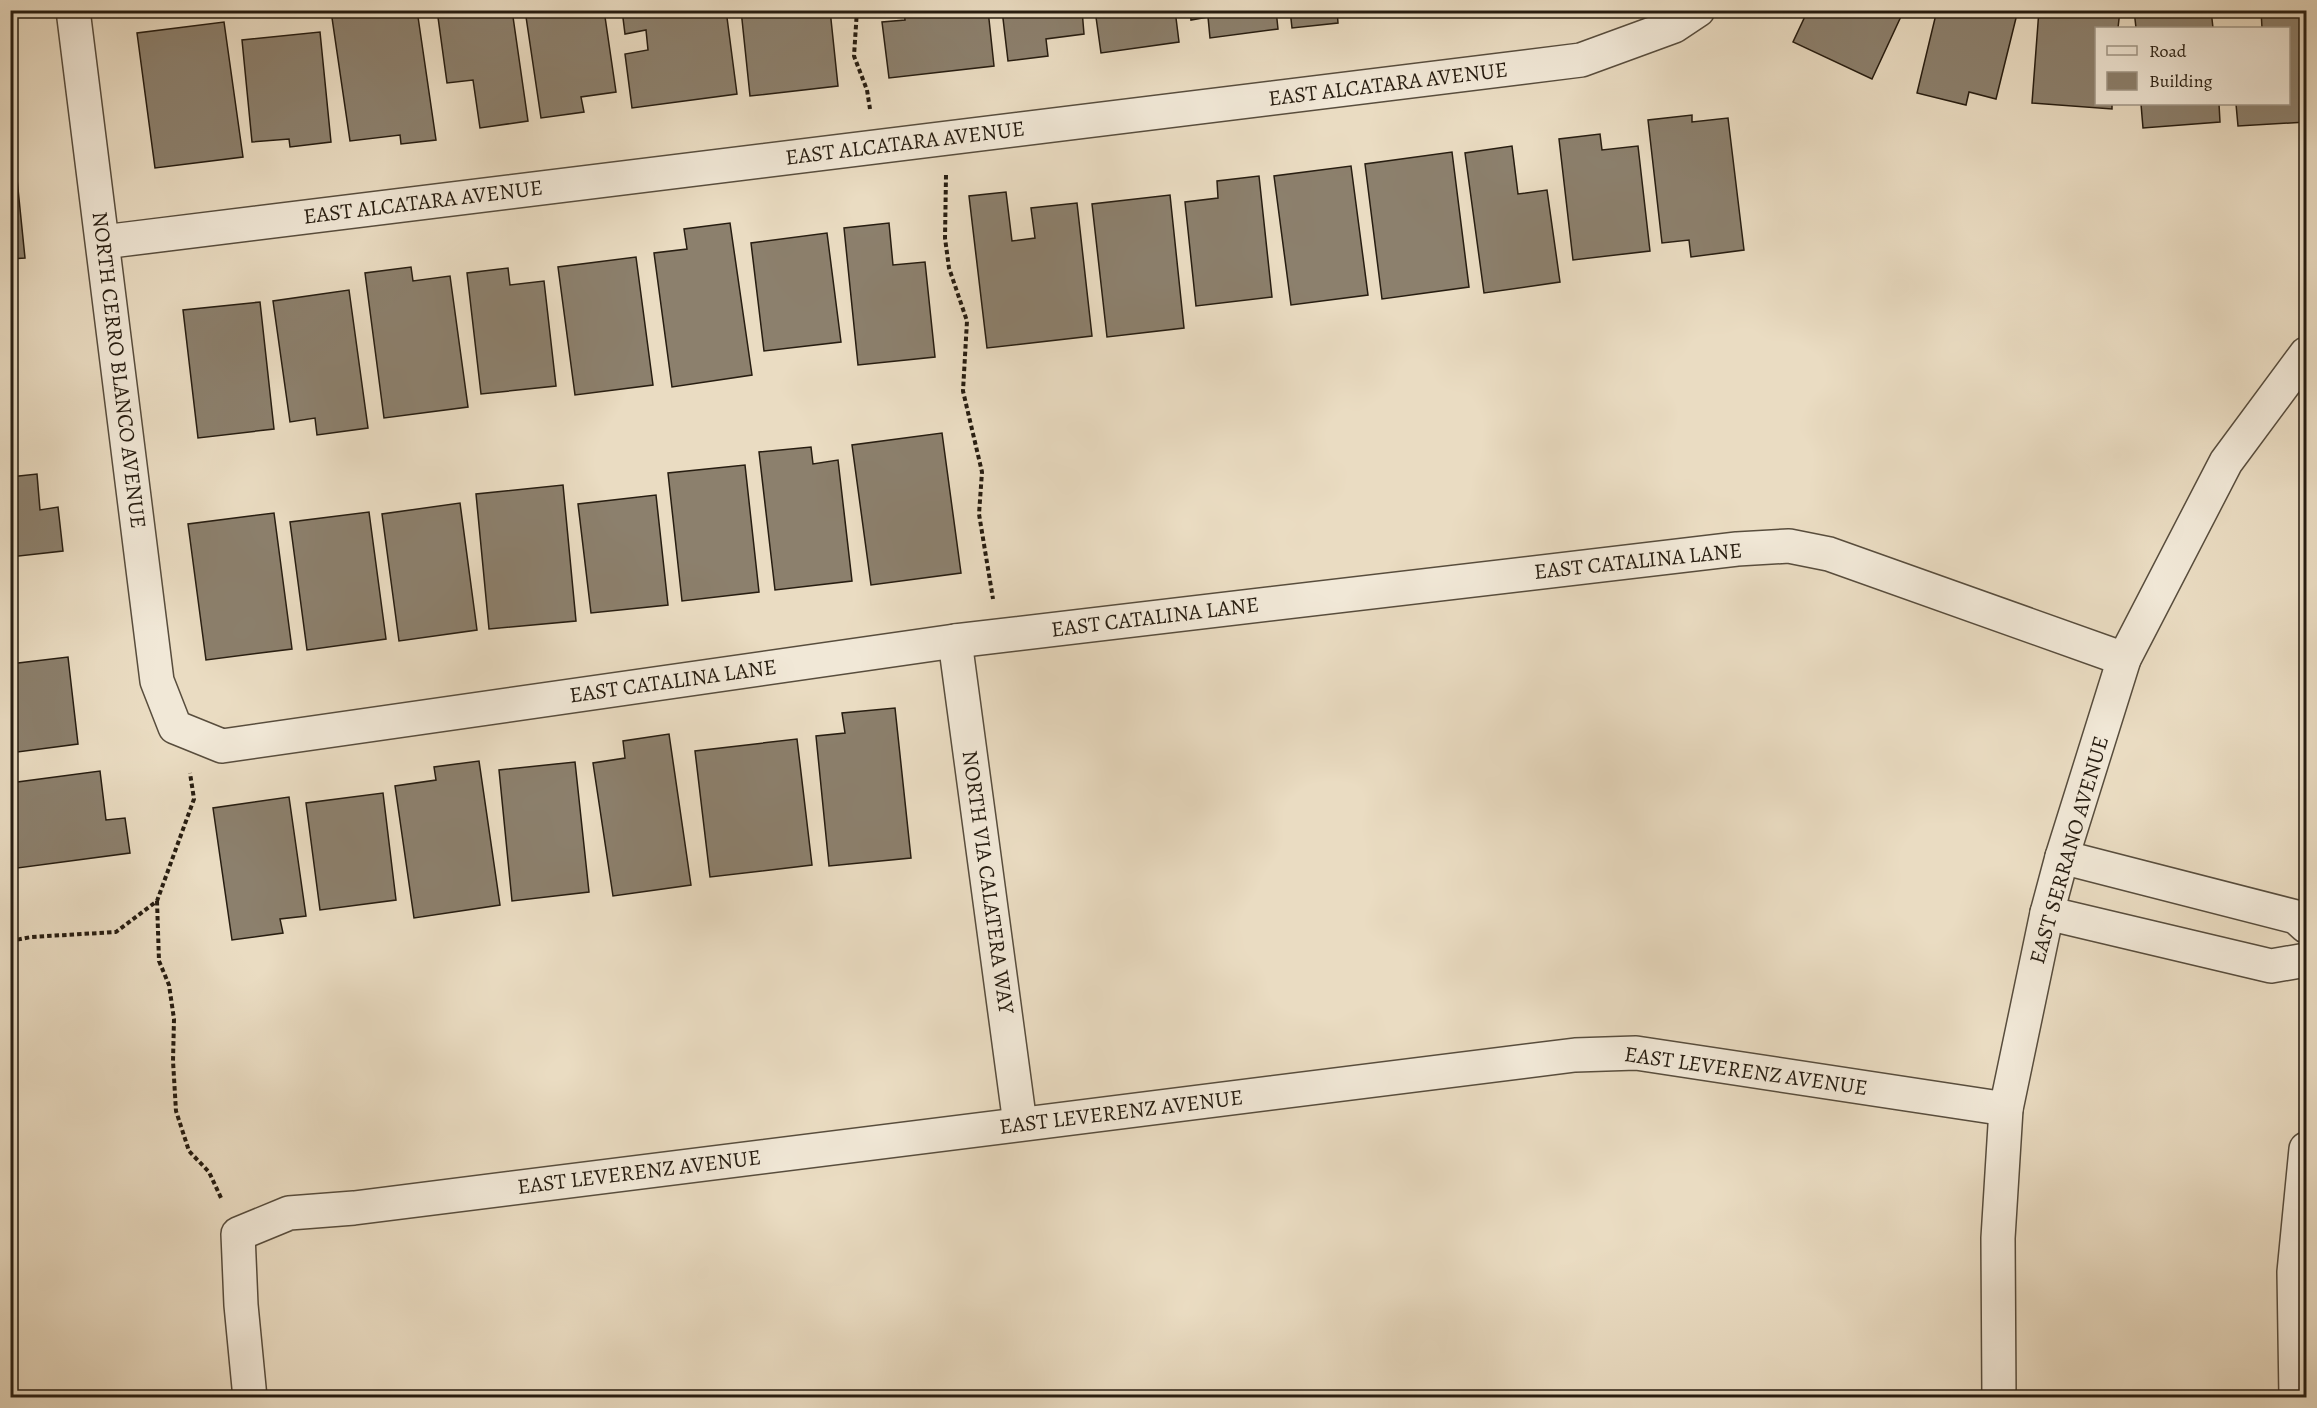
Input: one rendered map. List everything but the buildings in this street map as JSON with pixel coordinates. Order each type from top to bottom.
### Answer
[{"type":"street","name":"NORTH CERRO BLANCO AVENUE","points":[[73,10],[157,681],[175,727]]},
{"type":"street","name":"EAST ALCATARA AVENUE","points":[[103,242],[1581,60],[1674,26],[1698,10]]},
{"type":"street","name":"EAST SERRANO AVENUE","points":[[1999,1398],[1998,1238],[2006,1109],[2047,913],[2062,857],[2124,659],[2226,462],[2307,354]]},
{"type":"street","name":"EAST CATALINA LANE","points":[[175,727],[222,746],[955,641],[1737,549],[1790,546],[1829,554],[2124,659]]},
{"type":"street","name":"NORTH VIA CALATERA WAY","points":[[955,641],[1020,1124]]},
{"type":"street","points":[[2062,857],[2296,917],[2307,926]]},
{"type":"street","points":[[2047,913],[2271,966],[2307,960]]},
{"type":"street","name":"EAST LEVERENZ AVENUE","points":[[238,1234],[289,1213],[354,1208],[1575,1055],[1636,1053],[2006,1109]]},
{"type":"street","points":[[2296,1398],[2294,1272],[2307,1149]]},
{"type":"street","points":[[238,1234],[241,1305],[250,1398]]},
{"type":"path","points":[[856,10],[855,56],[867,90],[874,147]]},
{"type":"path","points":[[947,139],[945,238],[950,268],[967,321],[963,391],[982,472],[979,514],[993,597],[995,636]]},
{"type":"path","points":[[175,727],[192,780],[194,798],[157,901],[159,961],[169,985],[174,1019],[173,1061],[176,1111],[189,1151],[209,1172],[238,1234]]},
{"type":"path","points":[[10,941],[31,936],[116,932],[157,901]]}]
